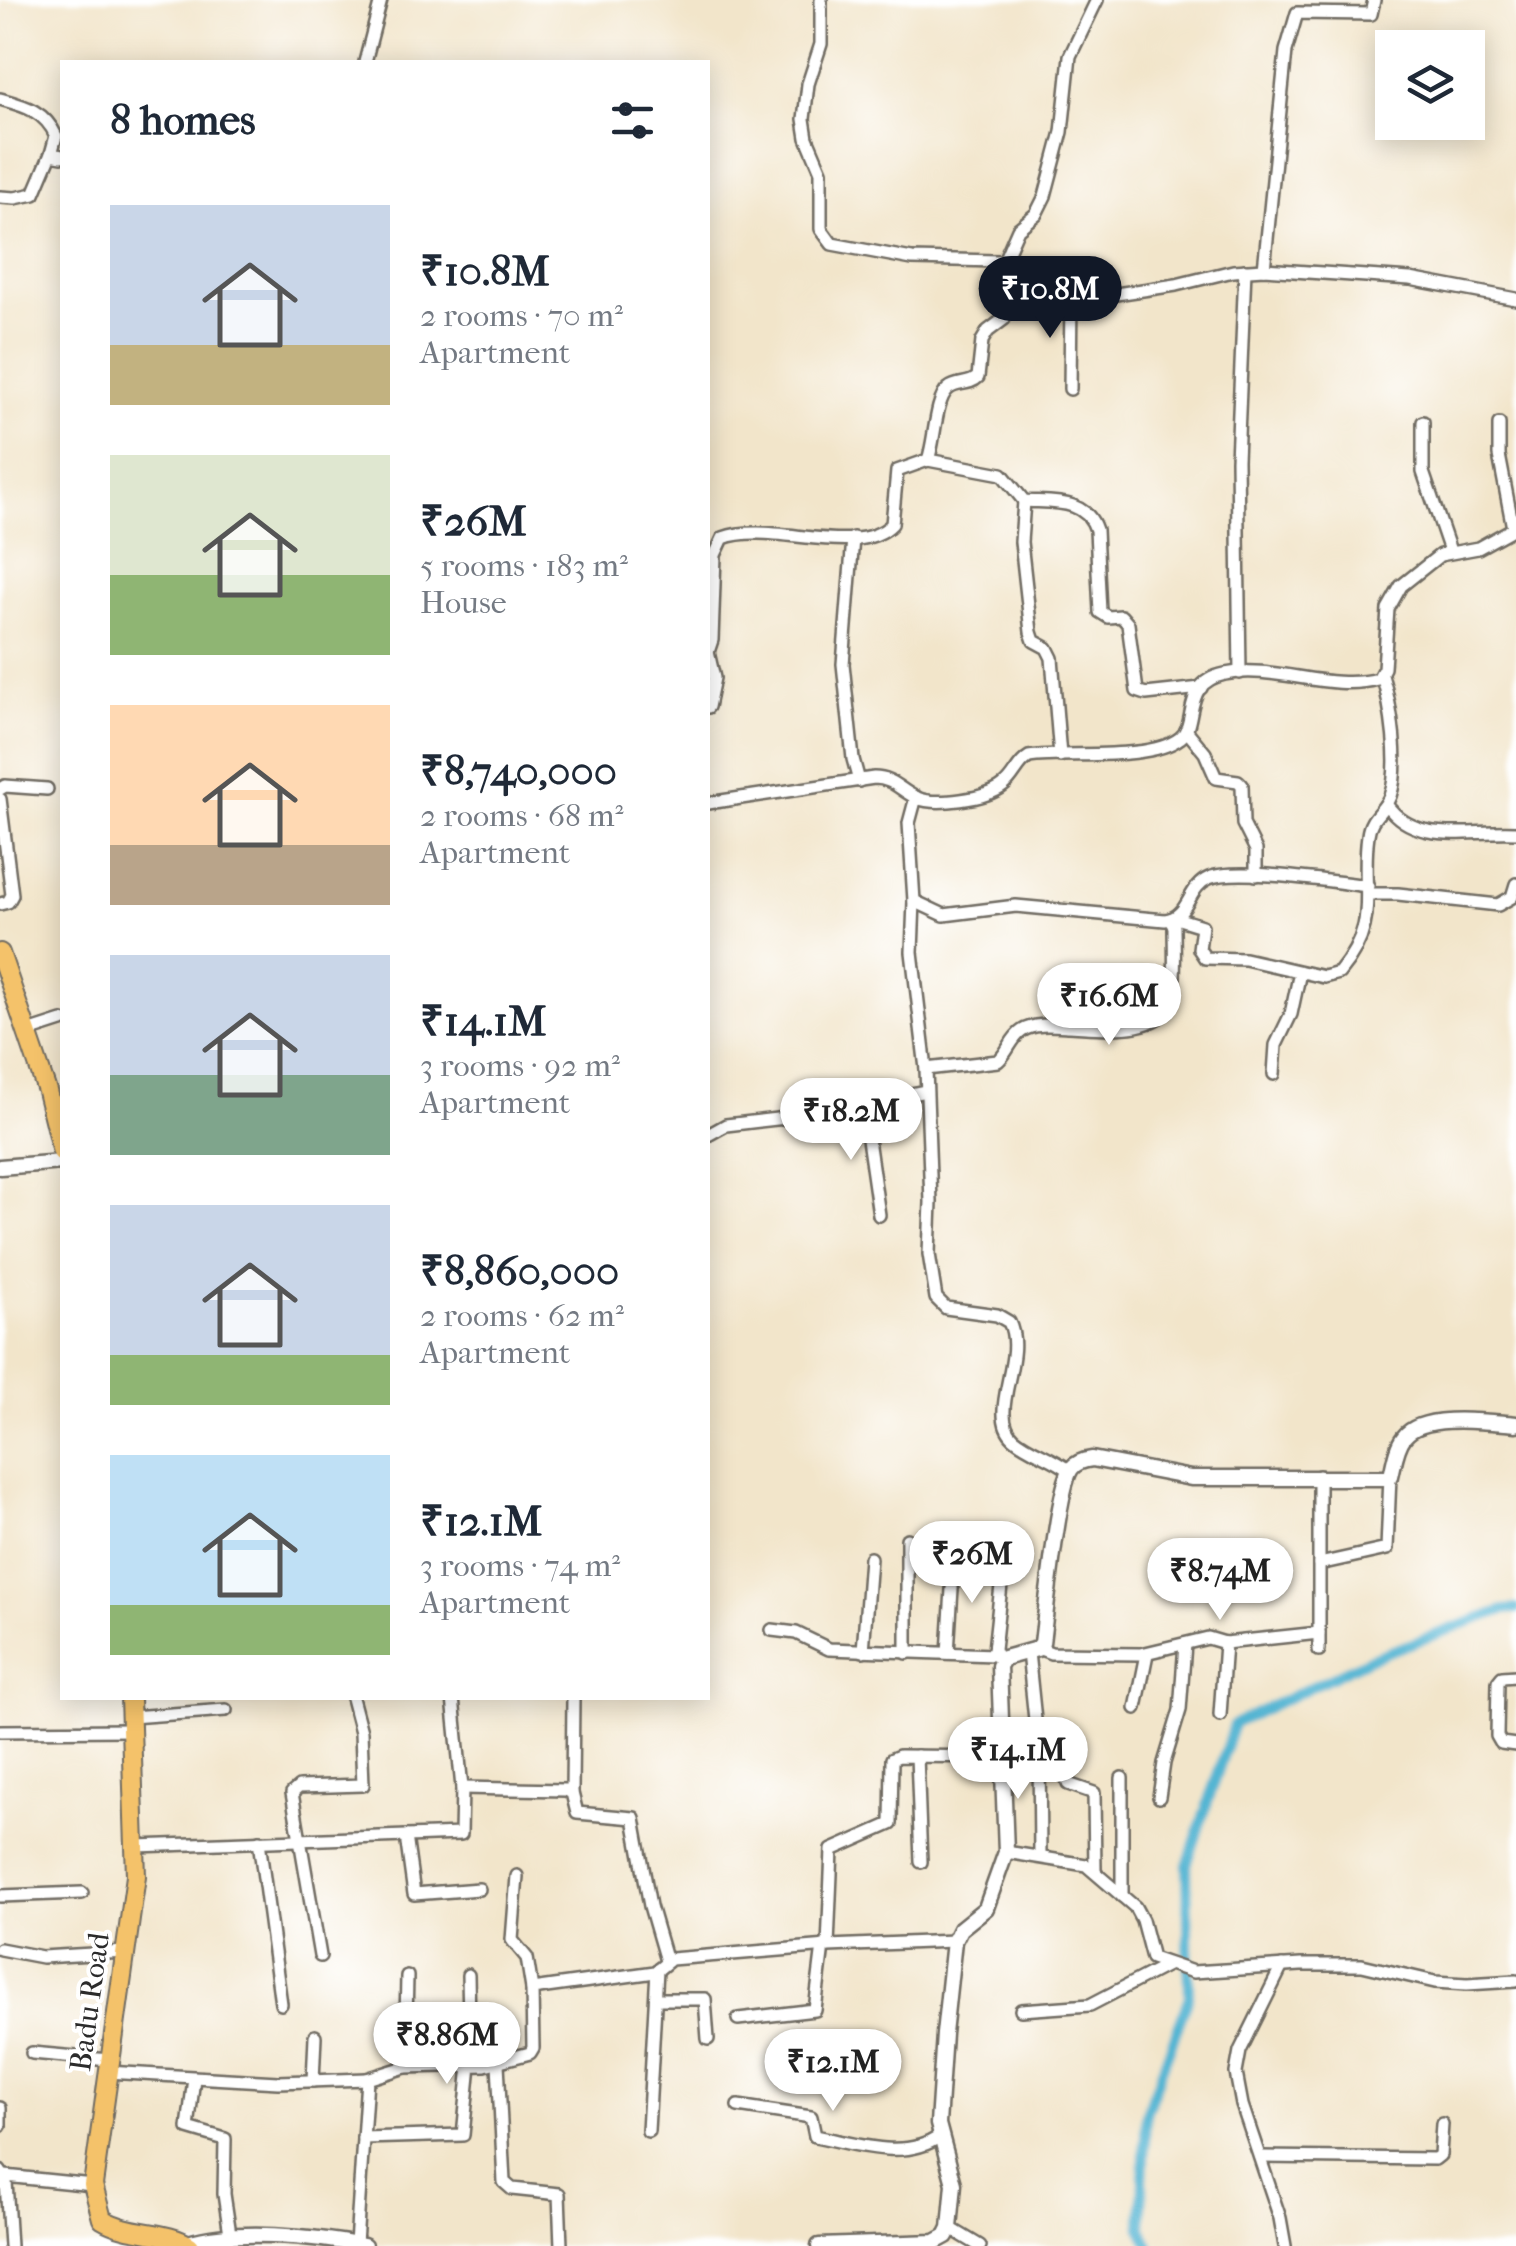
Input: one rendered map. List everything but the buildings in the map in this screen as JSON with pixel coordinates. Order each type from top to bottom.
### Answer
[{"type":"main road","points":[[0,953],[48,1091],[60,1143]]},
{"type":"main road","name":"Badu Road","points":[[93,2185],[137,1846],[130,1700]]},
{"type":"main road","points":[[93,2185],[102,2219],[129,2239],[189,2245]]},
{"type":"street","points":[[366,60],[381,0]]},
{"type":"street","points":[[820,0],[821,44],[808,84],[804,119],[823,188],[821,229],[825,238],[844,248],[912,259],[1003,264],[1016,278],[1096,297],[1264,269],[1346,272],[1516,299]]},
{"type":"street","points":[[1003,264],[1018,229],[1036,214],[1044,196],[1062,132],[1070,56],[1098,0]]},
{"type":"street","points":[[1264,269],[1286,51],[1297,14],[1370,14],[1374,0]]},
{"type":"street","points":[[0,98],[38,112],[49,121],[56,136],[57,155],[34,194],[0,197]]},
{"type":"street","points":[[1240,673],[1237,460],[1245,270]]},
{"type":"street","points":[[928,460],[943,396],[953,386],[976,380],[982,341],[988,331],[1004,320],[1016,278]]},
{"type":"street","points":[[1070,389],[1071,294]]},
{"type":"street","points":[[1423,422],[1423,472],[1450,552]]},
{"type":"street","points":[[914,901],[944,915],[1016,906],[1174,919],[1202,926],[1200,949],[1205,958],[1244,959],[1324,977],[1339,973],[1364,934],[1368,830],[1374,815],[1386,804],[1392,785],[1389,700],[1382,674],[1390,601],[1426,564],[1450,552],[1478,548],[1514,528],[1498,424]]},
{"type":"street","points":[[710,646],[715,556],[724,538],[755,531],[853,538],[888,529],[894,516],[897,471],[928,460],[1002,474],[1024,501],[1020,542],[1031,632],[1034,641],[1048,648],[1052,658],[1060,756]]},
{"type":"street","points":[[1024,501],[1072,504],[1094,521],[1101,576],[1100,612],[1121,616],[1128,624],[1137,691],[1146,694],[1201,688]]},
{"type":"street","points":[[853,538],[843,664],[859,781]]},
{"type":"street","points":[[710,661],[714,678],[710,698]]},
{"type":"street","points":[[710,803],[884,778],[916,798],[977,798],[1003,786],[1023,760],[1035,756],[1149,749],[1179,739],[1186,730],[1189,708],[1201,688],[1218,676],[1240,673],[1343,682],[1370,681],[1382,674]]},
{"type":"street","points":[[1186,730],[1205,753],[1216,778],[1242,784],[1244,824],[1256,850],[1256,876]]},
{"type":"street","points":[[0,789],[48,789]]},
{"type":"street","points":[[916,798],[909,823],[914,901],[912,952],[926,1068],[930,1254],[936,1298],[946,1308],[997,1315],[1009,1322],[1014,1347],[1003,1408],[1007,1429],[1018,1440],[1070,1470]]},
{"type":"street","points":[[0,799],[12,895],[8,902],[0,904]]},
{"type":"street","points":[[1386,804],[1402,823],[1428,832],[1516,832]]},
{"type":"street","points":[[926,1068],[992,1063],[1003,1057],[1021,1031],[1030,1028],[1130,1027],[1156,1018],[1172,999],[1174,919],[1204,880],[1256,876],[1498,904],[1512,898],[1516,884]]},
{"type":"street","points":[[1274,1074],[1278,1038],[1290,1014],[1300,972]]},
{"type":"street","points":[[28,1032],[60,1022]]},
{"type":"street","points":[[710,1134],[726,1125],[863,1105],[926,1091]]},
{"type":"street","points":[[863,1105],[879,1215]]},
{"type":"street","points":[[0,1167],[60,1162]]},
{"type":"street","points":[[1319,1564],[1387,1549],[1390,1476],[1403,1437],[1412,1430],[1457,1420],[1516,1424]]},
{"type":"street","points":[[1033,1650],[1042,1643],[1070,1470],[1080,1461],[1092,1459],[1191,1478],[1390,1476]]},
{"type":"street","points":[[1319,1476],[1319,1650]]},
{"type":"street","points":[[907,1539],[907,1653]]},
{"type":"street","points":[[948,1653],[954,1557]]},
{"type":"street","points":[[863,1651],[870,1558]]},
{"type":"street","points":[[818,2246],[935,2242],[946,2236],[950,2228],[954,2178],[940,2136],[944,2034],[954,1941],[958,1931],[986,1908],[1006,1852],[998,1658],[1004,1558]]},
{"type":"street","points":[[772,1630],[798,1634],[828,1649],[998,1658],[1033,1650],[1147,1654],[1208,1638],[1225,1643],[1319,1633]]},
{"type":"street","points":[[1220,1715],[1225,1643]]},
{"type":"street","points":[[1159,1798],[1180,1710],[1185,1644]]},
{"type":"street","points":[[1033,1650],[1040,1856]]},
{"type":"street","points":[[1136,1708],[1147,1654]]},
{"type":"street","points":[[1516,1676],[1498,1680],[1499,1741],[1516,1745]]},
{"type":"street","points":[[320,1956],[294,1790],[363,1784],[361,1732],[353,1700]]},
{"type":"street","points":[[137,1846],[461,1834],[462,1788],[453,1700]]},
{"type":"street","points":[[573,1700],[572,1792],[577,1813],[636,1820],[661,1966],[648,2131]]},
{"type":"street","points":[[0,1732],[131,1724],[226,1710]]},
{"type":"street","points":[[1039,1750],[1064,1751],[1068,1784],[1094,1793],[1095,1872]]},
{"type":"street","points":[[917,1756],[921,1862]]},
{"type":"street","points":[[738,2019],[816,2010],[826,1946],[832,1850],[891,1824],[892,1759],[1004,1757]]},
{"type":"street","points":[[1122,1778],[1122,1896]]},
{"type":"street","points":[[462,1788],[572,1792]]},
{"type":"street","points":[[406,1836],[414,1894],[480,1889]]},
{"type":"street","points":[[259,1842],[282,2004]]},
{"type":"street","points":[[1006,1852],[1080,1862],[1095,1872],[1140,1914],[1152,1958],[1172,1967],[1193,1972],[1370,1966],[1452,1984],[1516,1981]]},
{"type":"street","points":[[32,2052],[194,2078],[313,2081],[367,2078],[406,2067],[470,2066],[530,2054],[532,1988],[528,1961],[512,1940],[517,1876]]},
{"type":"street","points":[[0,1896],[82,1894]]},
{"type":"street","points":[[532,1988],[661,1966],[826,1946],[954,1941]]},
{"type":"street","points":[[0,1949],[42,1957],[125,1952]]},
{"type":"street","points":[[1282,1966],[1236,2062],[1236,2084],[1280,2218],[1285,2246]]},
{"type":"street","points":[[1021,2010],[1090,2005],[1172,1967]]},
{"type":"street","points":[[363,2138],[463,2135],[470,2066],[468,1974]]},
{"type":"street","points":[[406,2067],[407,1976]]},
{"type":"street","points":[[656,1998],[705,1999],[708,2038]]},
{"type":"street","points":[[313,2081],[315,2036]]},
{"type":"street","points":[[498,2062],[504,2182],[512,2188],[560,2194],[561,2246]]},
{"type":"street","points":[[194,2078],[188,2128],[225,2138],[224,2194],[230,2234]]},
{"type":"street","points":[[189,2245],[230,2234],[360,2245],[367,2078]]},
{"type":"street","points":[[738,2106],[811,2116],[815,2136],[886,2149],[930,2143],[940,2136]]},
{"type":"street","points":[[0,2108],[0,2126]]},
{"type":"street","points":[[1260,2157],[1436,2159],[1440,2156],[1442,2124]]},
{"type":"street","points":[[10,2246],[3,2173],[93,2185]]},
{"type":"street","points":[[950,2228],[980,2246]]},
{"type":"waterway","points":[[1150,2246],[1141,2227],[1146,2113],[1189,1997],[1187,1865],[1234,1724],[1371,1658],[1503,1610],[1516,1609]]}]
